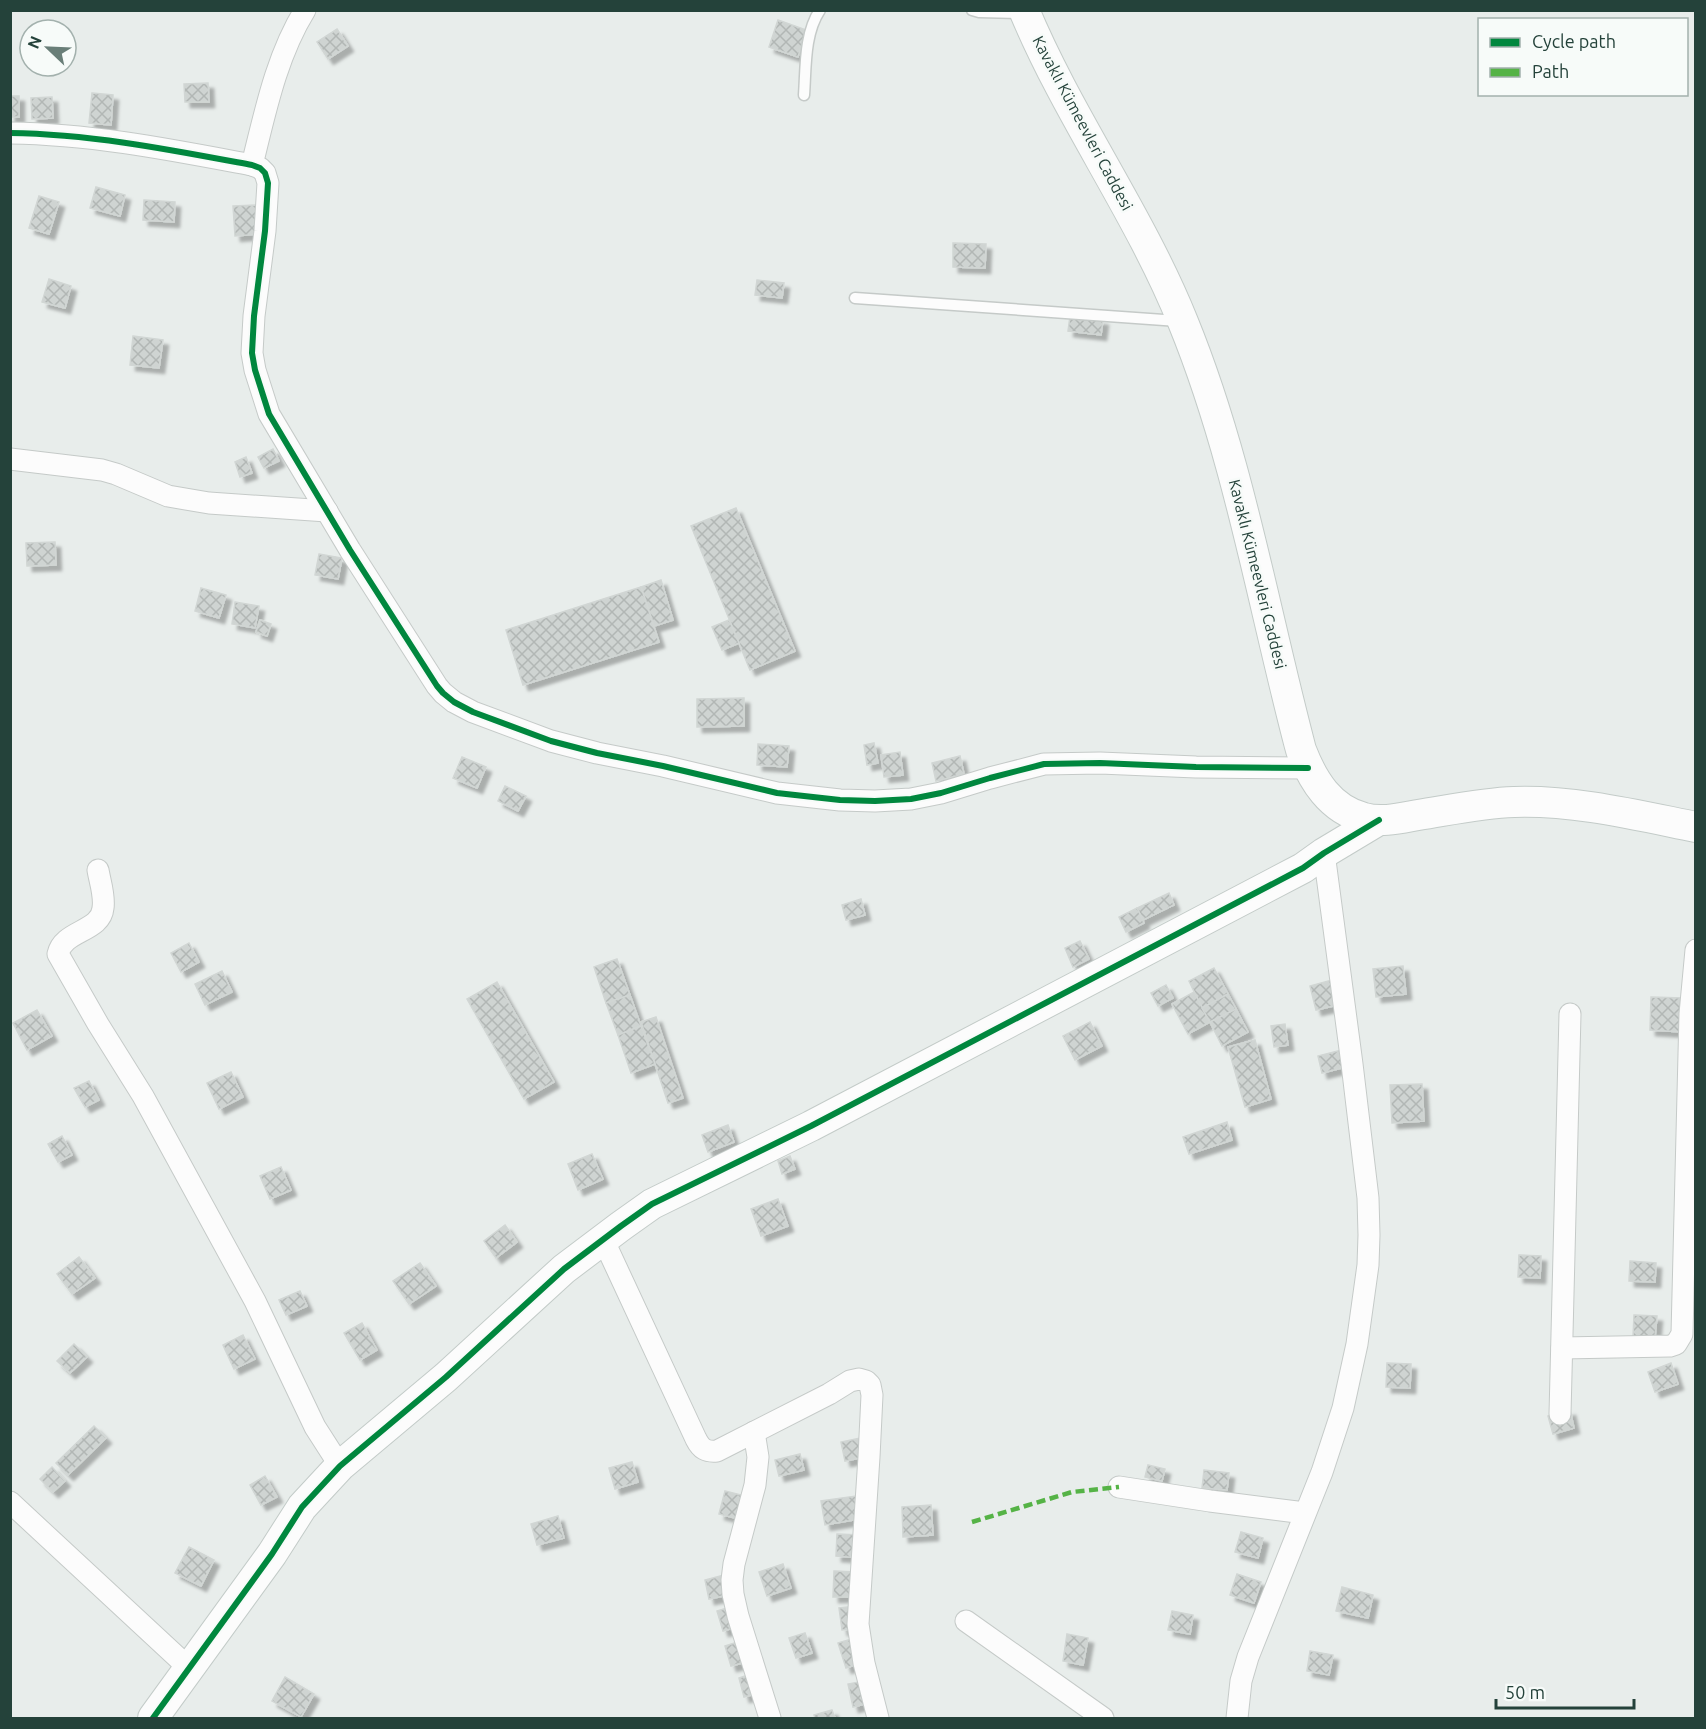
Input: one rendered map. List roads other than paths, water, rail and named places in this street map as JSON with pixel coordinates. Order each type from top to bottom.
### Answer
[{"type":"street","points":[[252,165],[268,98],[287,48],[305,10]]},
{"type":"street","name":"Kavaklı Kümeevleri Caddesi","points":[[1024,12],[1046,58],[1152,254],[1183,322],[1204,377],[1228,455],[1296,729],[1308,768],[1319,787],[1347,812],[1379,820],[1485,804],[1533,802],[1564,804],[1695,827]]},
{"type":"street","points":[[10,133],[60,135],[141,145],[252,165],[265,173],[268,183],[265,231],[254,316],[252,353],[269,414],[327,512],[443,693],[473,712],[551,741],[597,753],[663,765],[777,793],[840,800],[912,799],[1044,764],[1100,763],[1308,768]]},
{"type":"street","points":[[10,459],[102,470],[168,496],[209,503],[327,512]]},
{"type":"street","points":[[153,1719],[272,1554],[302,1507],[340,1466],[446,1377],[564,1269],[603,1239],[652,1204],[811,1126],[1303,868],[1379,820]]},
{"type":"street","points":[[1237,1719],[1241,1682],[1248,1658],[1334,1438],[1347,1388],[1368,1266],[1368,1198],[1324,853]]},
{"type":"street","points":[[98,870],[104,906],[102,914],[91,925],[66,939],[59,948],[58,954],[149,1106],[255,1301],[315,1427],[340,1466]]},
{"type":"street","points":[[1562,1348],[1670,1346],[1676,1344],[1682,1334],[1690,1014],[1695,950]]},
{"type":"street","points":[[1560,1414],[1570,1014]]},
{"type":"street","points":[[603,1239],[699,1446],[710,1452],[717,1451],[850,1381],[866,1381],[870,1385],[872,1395],[869,1457],[858,1624],[864,1663],[878,1719]]},
{"type":"street","points":[[754,1432],[758,1457],[755,1485],[734,1564],[732,1580],[738,1616],[770,1719]]},
{"type":"street","points":[[1119,1487],[1305,1513]]},
{"type":"street","points":[[10,1502],[190,1669]]},
{"type":"street","points":[[966,1621],[1103,1719]]},
{"type":"lane","points":[[804,95],[810,35],[820,10]]},
{"type":"lane","points":[[972,10],[1024,12]]},
{"type":"lane","points":[[855,297],[1183,322]]}]
